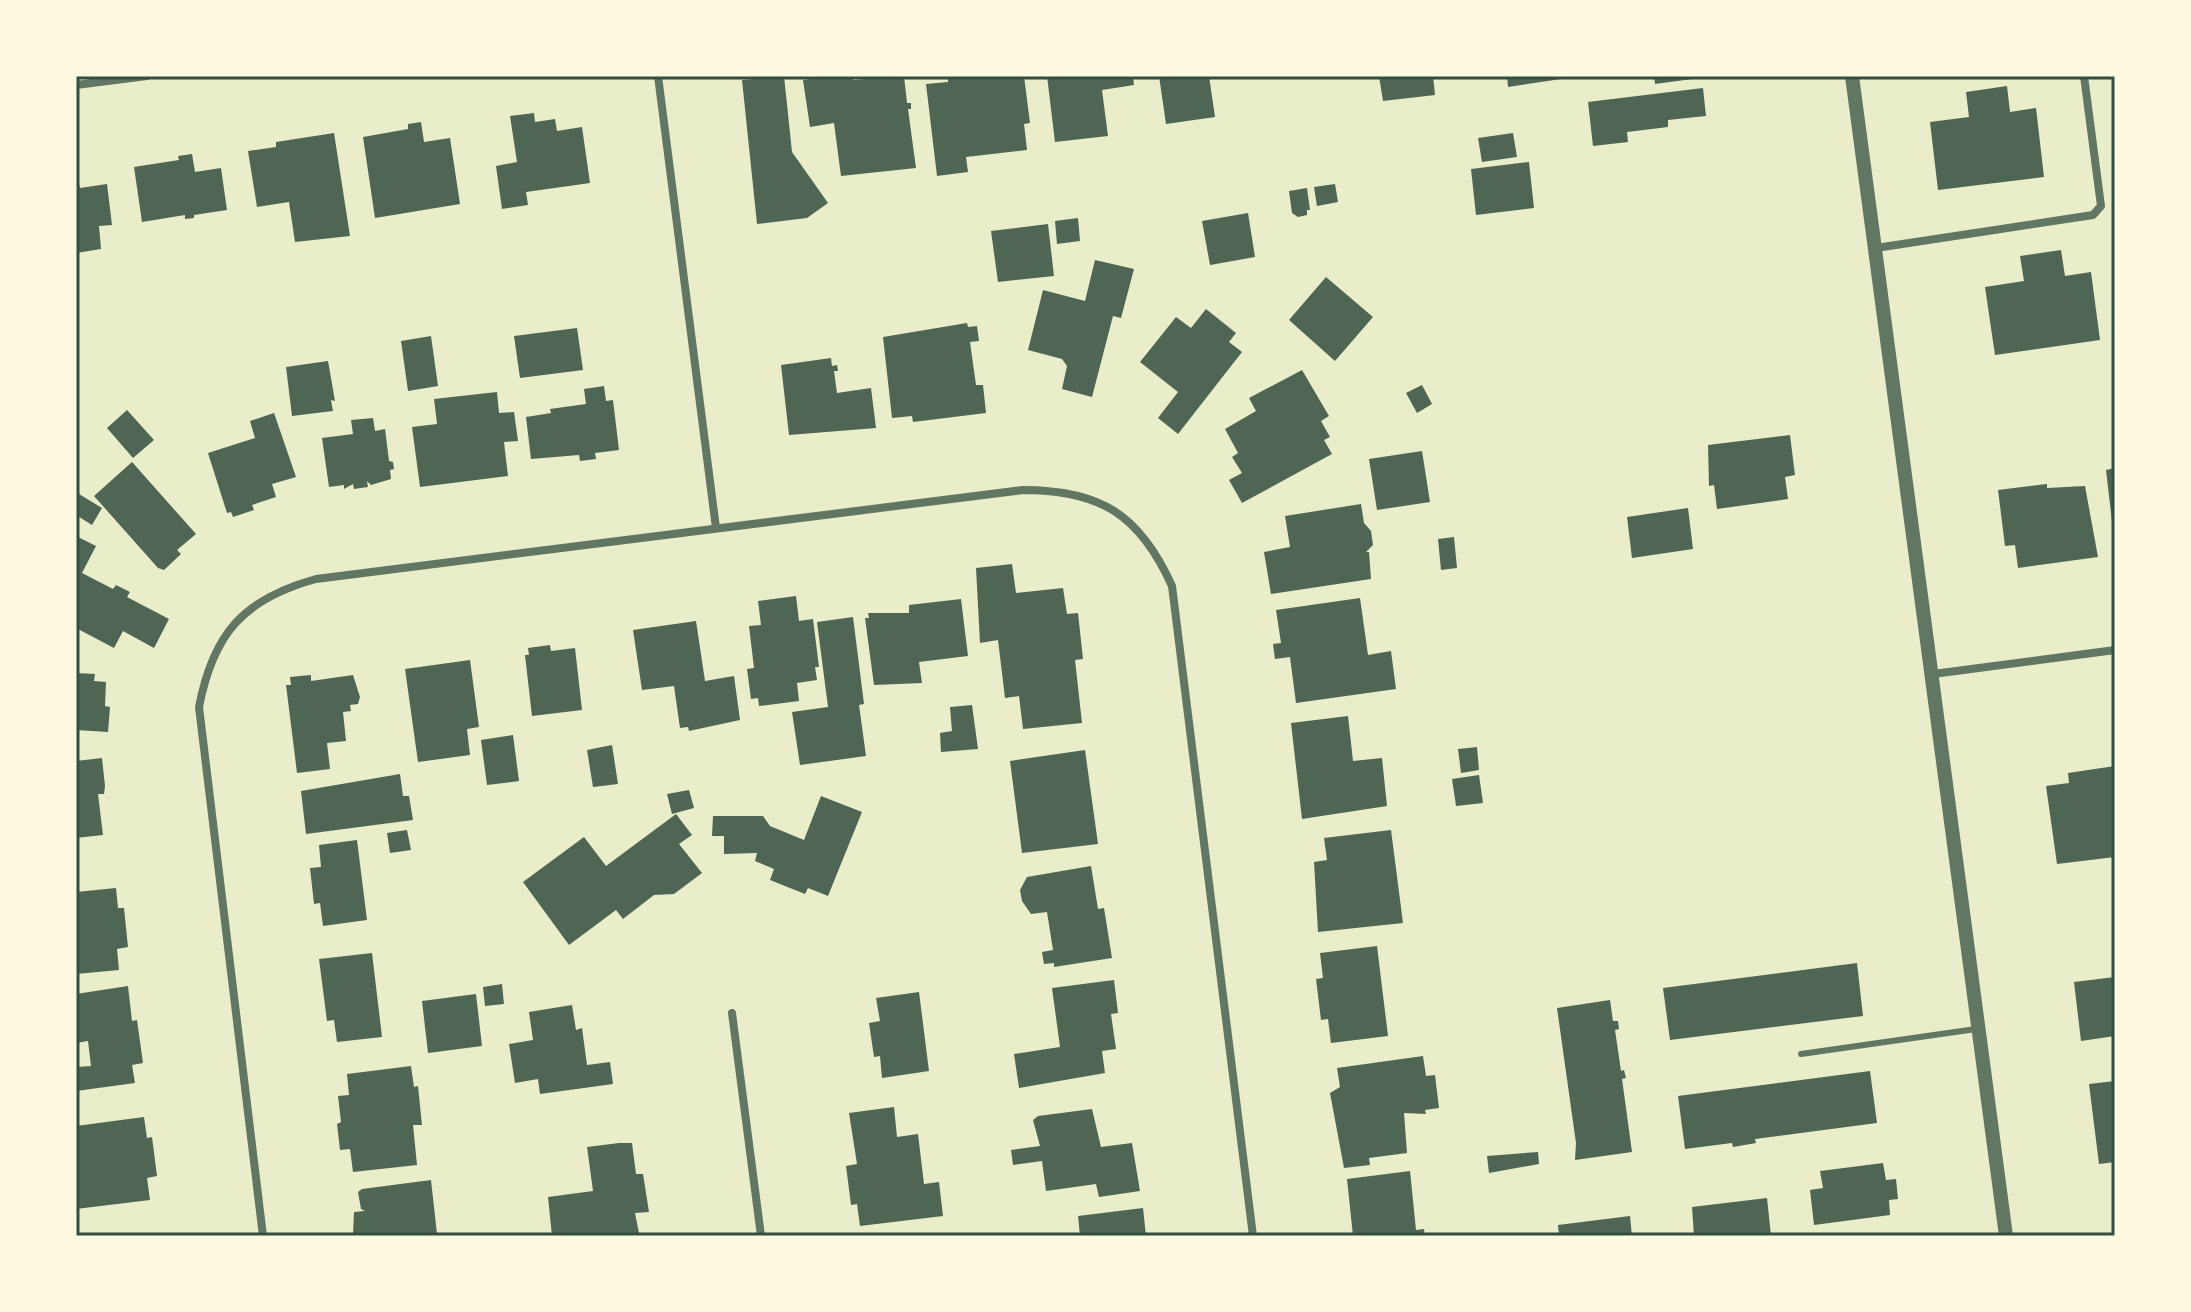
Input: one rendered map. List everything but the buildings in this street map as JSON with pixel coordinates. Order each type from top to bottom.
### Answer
[{"type":"street","points":[[76,85],[147,76]]},
{"type":"street","points":[[658,76],[716,528]]},
{"type":"street","points":[[1852,76],[2006,1236]]},
{"type":"street","points":[[1876,248],[2093,215],[2101,206],[2084,76]]},
{"type":"street","points":[[263,1236],[199,707],[207,668],[224,634],[250,606],[283,588],[316,579],[1023,490],[1063,490],[1100,502],[1132,522],[1156,549],[1172,586],[1253,1236]]},
{"type":"street","points":[[1933,674],[2115,650]]},
{"type":"street","points":[[732,1013],[761,1236]]},
{"type":"lane","points":[[1801,1054],[1978,1028]]}]
